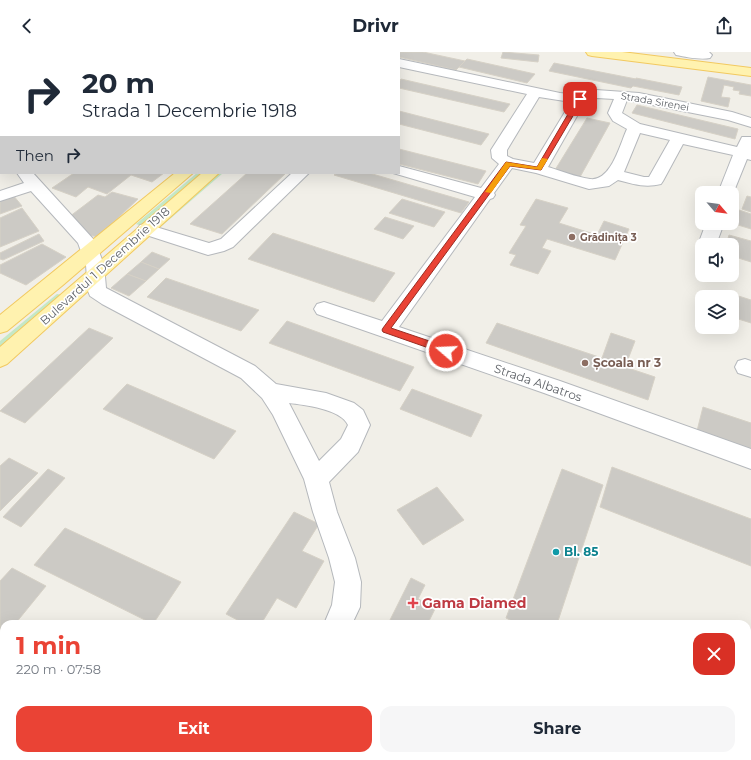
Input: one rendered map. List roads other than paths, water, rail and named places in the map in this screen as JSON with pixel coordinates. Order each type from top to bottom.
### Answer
[{"type":"main road","points":[[592,52],[706,57],[751,72]]},
{"type":"main road","name":"Bulevardul 1 Decembrie 1918","points":[[0,326],[184,174]]},
{"type":"main road","name":"Bulevardul 1 Decembrie 1918","points":[[0,359],[210,174]]},
{"type":"street","points":[[680,52],[706,57]]},
{"type":"street","points":[[400,75],[405,64]]},
{"type":"street","name":"Strada Sirenei","points":[[405,64],[535,92],[580,99],[596,94],[639,97],[732,116],[751,122]]},
{"type":"street","points":[[535,92],[499,150],[500,158],[508,164],[539,169],[589,184],[603,183],[615,174],[635,127]]},
{"type":"street","points":[[622,96],[615,113],[618,118],[635,127],[746,154]]},
{"type":"street","points":[[539,169],[580,99]]},
{"type":"street","points":[[730,186],[746,154],[751,131]]},
{"type":"street","points":[[615,174],[644,182],[656,181],[679,138]]},
{"type":"street","points":[[386,330],[487,195],[508,164]]},
{"type":"street","points":[[400,171],[487,195]]},
{"type":"street","points":[[146,229],[208,249],[218,247],[227,243],[300,174]]},
{"type":"street","points":[[0,196],[29,179],[86,241],[92,251],[97,273],[97,290],[109,299],[214,352],[248,372],[270,392],[287,420],[316,479],[325,512],[342,558],[348,582],[346,607],[340,620]]},
{"type":"street","name":"Strada Albatros","points":[[324,309],[552,387],[751,459]]},
{"type":"street","points":[[270,392],[304,396],[333,404],[353,414],[360,425],[350,445],[316,479]]},
{"type":"place","name":"Grădinița 3","points":[[572,237]]},
{"type":"place","name":"Școala nr 3","points":[[585,363]]},
{"type":"place","name":"Bl. 85","points":[[556,552]]},
{"type":"place","name":"Gama Diamed","points":[[413,603]]}]
